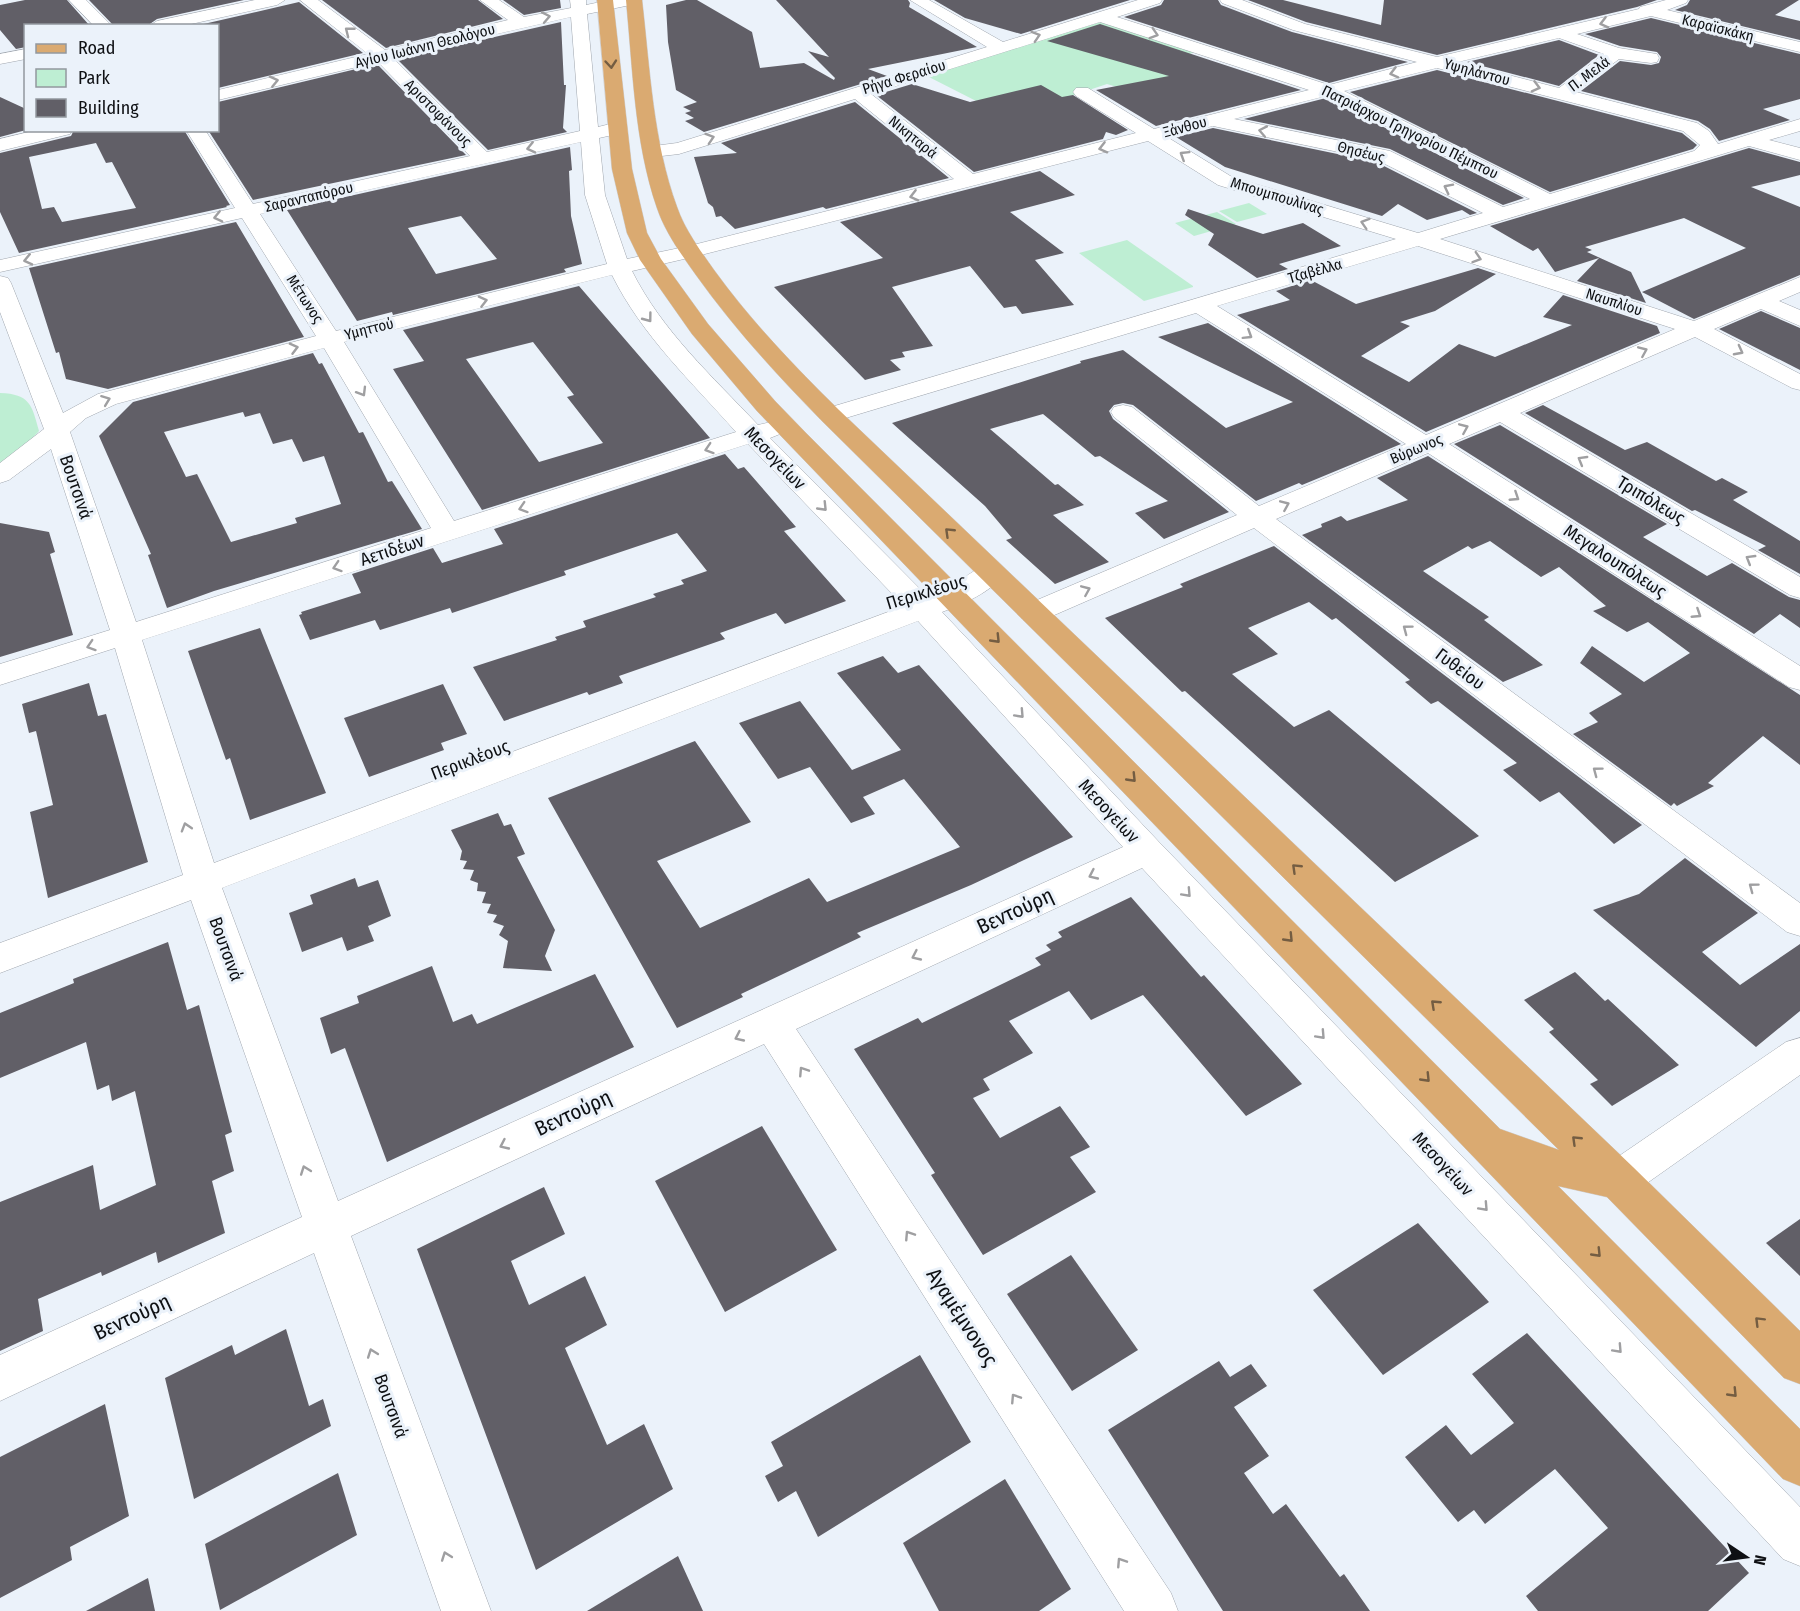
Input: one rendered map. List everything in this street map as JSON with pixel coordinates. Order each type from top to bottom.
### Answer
[{"type":"main road","points":[[634,0],[653,151],[667,209],[690,252],[733,312],[775,360],[830,415],[1618,1180],[1800,1362]]},
{"type":"main road","name":"Μεσογείων","points":[[605,3],[622,169],[636,228],[651,260],[700,329],[775,416],[1800,1462]]},
{"type":"main road","points":[[775,416],[811,419],[830,415]]},
{"type":"main road","points":[[1482,1135],[1540,1164],[1618,1180]]},
{"type":"street","points":[[77,0],[102,24]]},
{"type":"street","points":[[166,24],[277,0]]},
{"type":"street","name":"Αριστοφάνους","points":[[308,0],[382,56],[483,158]]},
{"type":"street","points":[[488,0],[521,22]]},
{"type":"street","name":"Αγίου Ιωάννη Θεολόγου","points":[[219,95],[521,22],[579,5],[634,0]]},
{"type":"street","points":[[918,0],[1000,47]]},
{"type":"street","name":"Ρήγα Φεραίου","points":[[653,151],[679,148],[1154,0]]},
{"type":"street","name":"Υψηλάντου","points":[[1228,0],[1299,27],[1690,127],[1702,135],[1710,146],[1701,154]]},
{"type":"street","name":"Ξάνθου","points":[[690,252],[1439,62],[1651,11],[1680,0]]},
{"type":"street","name":"Καραϊσκάκη","points":[[1611,2],[1800,47]]},
{"type":"street","name":"Μεσογείων","points":[[579,5],[588,135],[595,195],[619,267],[636,301],[663,337],[753,435],[916,602],[1147,851],[1800,1542]]},
{"type":"street","name":"Πατριάρχου Γρηγορίου Πέμπτου","points":[[1098,16],[1328,90],[1547,200]]},
{"type":"street","name":"Π. Μελά","points":[[1560,33],[1616,53],[1651,58]]},
{"type":"street","name":"Π. Μελά","points":[[1563,94],[1616,53]]},
{"type":"street","points":[[0,59],[24,54]]},
{"type":"street","name":"Νικηταρά","points":[[857,92],[970,182]]},
{"type":"street","name":"Μπουμπουλίνας","points":[[1082,92],[1225,181],[1421,240]]},
{"type":"street","name":"Θησέως","points":[[1211,120],[1383,155],[1500,214]]},
{"type":"street","name":"Τζαβέλλα","points":[[830,415],[1800,125]]},
{"type":"street","name":"Σαρανταπόρου","points":[[0,266],[617,129]]},
{"type":"street","points":[[0,145],[55,132]]},
{"type":"street","name":"Μέτωνος","points":[[196,132],[330,339],[447,532]]},
{"type":"street","points":[[1751,141],[1800,154]]},
{"type":"street","name":"Ναυπλίου","points":[[1421,240],[1696,328],[1800,383]]},
{"type":"street","name":"Υμηττού","points":[[0,475],[24,459],[77,413],[107,399],[330,339],[619,267],[690,252]]},
{"type":"street","name":"Βουτσινά","points":[[0,283],[57,430],[126,635],[199,872],[466,1611]]},
{"type":"street","name":"Βύρωνος","points":[[1033,613],[1800,284]]},
{"type":"street","points":[[1762,300],[1800,319]]},
{"type":"street","name":"Μεγαλουπόλεως","points":[[1199,304],[1427,444],[1800,680]]},
{"type":"street","name":"Γυθείου","points":[[1124,412],[1256,517],[1800,922]]},
{"type":"street","name":"Τριπόλεως","points":[[1501,412],[1800,589]]},
{"type":"street","name":"Αετιδέων","points":[[0,675],[753,435],[775,416]]},
{"type":"street","name":"Περικλέους","points":[[0,958],[199,872],[991,573]]},
{"type":"street","name":"Βεντούρη","points":[[0,1378],[1147,851]]},
{"type":"street","name":"Περικλέους","points":[[0,936],[199,872]]},
{"type":"street","name":"Αγαμέμνονος","points":[[771,1022],[1152,1611]]},
{"type":"street","points":[[1618,1180],[1800,1054]]},
{"type":"green space","points":[[1104,21],[1199,50],[1167,64],[1192,73],[1140,94],[1107,84],[1065,98],[984,105],[925,75]]},
{"type":"green space","points":[[1249,203],[1267,214],[1237,222],[1219,211]]},
{"type":"green space","points":[[1217,212],[1236,224],[1194,236],[1175,223]]},
{"type":"green space","points":[[1127,240],[1193,287],[1144,301],[1079,253]]},
{"type":"green space","points":[[0,393],[24,399],[34,414],[39,431],[15,457],[0,469]]},
{"type":"building","points":[[25,0],[67,0],[88,24],[24,24],[24,47],[16,49],[0,30],[0,5]]},
{"type":"building","points":[[89,0],[244,0],[157,19],[150,24],[112,24]]},
{"type":"building","points":[[322,0],[478,0],[503,19],[386,48]]},
{"type":"building","points":[[503,0],[560,0],[561,8],[524,15]]},
{"type":"building","points":[[697,0],[752,32],[760,68],[804,63],[834,80],[835,78],[808,51],[829,57],[776,0],[908,0],[909,7],[977,47],[868,69],[887,76],[704,132],[685,121],[694,118],[685,113],[691,111],[683,107],[697,102],[676,90],[668,42],[666,5]]},
{"type":"building","points":[[934,0],[1130,0],[1021,34],[965,18]]},
{"type":"building","points":[[1164,0],[1218,0],[1221,5],[1292,32],[1408,62],[1329,83],[1124,17],[1161,5]]},
{"type":"building","points":[[1248,0],[1283,0],[1381,25],[1384,0],[1657,0],[1637,7],[1437,55],[1306,22]]},
{"type":"building","points":[[1690,0],[1799,0],[1775,15],[1800,21],[1800,40],[1675,10],[1687,5]]},
{"type":"building","points":[[299,2],[363,53],[219,88],[219,24],[204,24]]},
{"type":"building","points":[[1651,18],[1800,54],[1800,99],[1763,109],[1790,120],[1719,141],[1710,129],[1698,121],[1581,91],[1620,61],[1651,65],[1659,63],[1661,57],[1657,52],[1620,46],[1585,34]]},
{"type":"building","points":[[561,22],[564,85],[566,85],[563,128],[567,132],[488,150],[397,59]]},
{"type":"building","points":[[1100,24],[1301,90],[1156,126],[1096,90],[1169,76],[1047,41]]},
{"type":"building","points":[[1559,40],[1599,55],[1559,86],[1467,62]]},
{"type":"building","points":[[377,64],[466,155],[253,200],[209,132],[219,132],[219,102]]},
{"type":"building","points":[[1437,70],[1682,133],[1697,145],[1693,149],[1550,192],[1350,92]]},
{"type":"building","points":[[912,84],[970,102],[1041,85],[1062,97],[1073,95],[1128,130],[1116,135],[1106,132],[1103,139],[974,172],[876,95]]},
{"type":"building","points":[[0,97],[24,108],[24,131],[0,137]]},
{"type":"building","points":[[1326,98],[1524,198],[1503,205],[1390,149],[1244,119]]},
{"type":"building","points":[[855,102],[949,178],[735,229],[721,216],[716,217],[713,207],[708,203],[694,157],[737,153],[721,143]]},
{"type":"building","points":[[1213,128],[1376,162],[1477,213],[1470,215],[1462,210],[1427,220],[1398,204],[1382,216],[1225,167],[1176,137]]},
{"type":"building","points":[[73,132],[185,132],[230,205],[19,253],[0,212],[0,153],[71,136]],"holes":[[[96,143],[106,163],[112,162],[136,208],[62,222],[54,207],[42,209],[29,157]]]},
{"type":"building","points":[[570,147],[571,216],[582,264],[564,269],[566,272],[393,315],[392,312],[357,321],[287,210]],"holes":[[[461,216],[497,259],[436,274],[408,228]]]},
{"type":"building","points":[[1749,148],[1800,162],[1800,175],[1751,187],[1800,207],[1800,275],[1694,319],[1642,292],[1746,248],[1684,218],[1585,247],[1592,250],[1587,252],[1631,272],[1646,303],[1577,281],[1599,258],[1555,272],[1538,248],[1533,251],[1490,226]]},
{"type":"building","points":[[1040,171],[1075,195],[1010,212],[1064,253],[1035,260],[1074,305],[1022,314],[1016,306],[1004,308],[970,266],[892,287],[933,346],[902,352],[905,357],[890,360],[901,370],[865,380],[774,287],[883,258],[840,222]]},
{"type":"building","points":[[1188,209],[1263,234],[1303,223],[1341,246],[1279,264],[1288,269],[1257,278],[1208,245],[1214,234],[1185,215]]},
{"type":"building","points":[[236,222],[304,337],[108,389],[66,379],[59,352],[56,353],[29,268]]},
{"type":"building","points":[[1478,268],[1496,274],[1435,311],[1400,322],[1410,326],[1361,356],[1409,382],[1459,344],[1495,357],[1572,325],[1543,317],[1563,295],[1657,326],[1660,333],[1426,432],[1237,315],[1290,300],[1276,291],[1311,280],[1356,304]]},
{"type":"building","points":[[579,286],[710,438],[482,510],[393,369],[424,361],[403,330]],"holes":[[[533,342],[574,395],[567,397],[603,443],[539,462],[466,359]]]},
{"type":"building","points":[[1761,311],[1800,328],[1800,370],[1719,329]]},
{"type":"building","points":[[1208,323],[1401,444],[1302,485],[1299,483],[1256,501],[1133,405],[1123,403],[1114,405],[1109,411],[1113,419],[1229,512],[1164,539],[1135,513],[1168,501],[1100,456],[1095,457],[1043,414],[990,429],[1055,485],[1058,484],[1084,505],[1053,515],[1109,562],[1055,584],[1006,540],[1012,538],[985,506],[892,423],[1081,363],[1080,361],[1123,350],[1226,428],[1293,402],[1158,337]]},
{"type":"building","points":[[313,353],[319,364],[322,363],[359,433],[363,432],[388,482],[392,481],[422,529],[214,591],[167,608],[148,555],[151,554],[99,436],[133,402]],"holes":[[[243,412],[245,417],[260,413],[273,444],[292,439],[303,462],[324,456],[341,504],[295,518],[297,523],[231,542],[197,474],[186,477],[164,432]]]},
{"type":"building","points":[[1543,405],[1625,450],[1647,442],[1716,481],[1722,478],[1748,492],[1733,500],[1800,541],[1800,574],[1758,550],[1766,546],[1695,510],[1692,511],[1525,413]]},
{"type":"building","points":[[1500,425],[1667,524],[1643,537],[1707,576],[1732,563],[1789,597],[1800,600],[1800,628],[1780,614],[1754,634],[1454,444]]},
{"type":"building","points":[[725,454],[738,469],[744,467],[796,527],[784,531],[846,601],[785,624],[776,613],[720,633],[725,639],[619,676],[623,683],[589,695],[587,692],[504,721],[473,667],[557,640],[555,637],[586,627],[583,621],[656,597],[653,594],[684,584],[681,580],[707,571],[677,533],[564,571],[566,575],[452,613],[450,608],[380,630],[375,620],[310,640],[299,615],[302,614],[301,612],[361,593],[352,574],[433,548],[442,563],[503,544],[494,529]]},
{"type":"building","points":[[1428,456],[1800,695],[1800,765],[1763,736],[1708,783],[1714,786],[1677,806],[1674,803],[1671,806],[1573,734],[1598,722],[1589,713],[1622,694],[1580,663],[1592,646],[1644,682],[1690,653],[1648,622],[1627,632],[1593,611],[1606,606],[1559,567],[1541,577],[1490,541],[1472,549],[1468,546],[1423,571],[1489,617],[1484,620],[1543,665],[1503,682],[1302,535],[1341,516],[1347,521],[1408,500],[1377,478]]},
{"type":"building","points":[[0,523],[49,532],[55,552],[50,554],[73,635],[0,657]]},
{"type":"building","points":[[1274,546],[1642,825],[1614,844],[1559,792],[1540,802],[1503,770],[1517,763],[1438,701],[1431,704],[1405,682],[1410,680],[1336,618],[1332,620],[1309,602],[1248,628],[1278,654],[1232,674],[1294,727],[1329,710],[1479,836],[1395,882],[1185,691],[1182,692],[1105,618],[1183,587],[1180,584]]},
{"type":"building","points":[[260,628],[326,793],[250,820],[230,758],[226,760],[188,651]]},
{"type":"building","points":[[883,656],[898,673],[919,665],[1073,837],[971,885],[857,933],[861,937],[741,994],[743,997],[677,1028],[548,798],[695,741],[751,822],[657,861],[700,928],[809,878],[827,902],[960,847],[904,779],[863,797],[875,814],[851,823],[810,767],[778,779],[739,723],[800,701],[852,770],[901,750],[837,673]]},
{"type":"building","points":[[89,683],[98,716],[106,714],[148,862],[48,898],[30,812],[53,805],[36,731],[29,733],[22,704]]},
{"type":"building","points":[[443,684],[467,734],[441,743],[444,750],[369,777],[344,718]]},
{"type":"building","points":[[498,813],[504,826],[511,824],[525,854],[517,857],[555,930],[545,956],[552,971],[503,968],[508,941],[499,935],[504,926],[493,922],[497,915],[487,913],[491,904],[482,903],[486,892],[477,891],[478,883],[470,880],[474,870],[463,869],[467,861],[460,860],[462,851],[451,830]]},
{"type":"building","points":[[1685,858],[1758,913],[1702,952],[1740,985],[1800,944],[1800,1011],[1756,1047],[1593,910],[1639,894]]},
{"type":"building","points":[[355,878],[358,887],[378,880],[391,916],[368,926],[374,941],[347,951],[342,937],[302,952],[289,913],[313,904],[310,895]]},
{"type":"building","points":[[1131,897],[1201,977],[1204,975],[1302,1084],[1246,1116],[1143,995],[1091,1020],[1069,991],[1009,1021],[1033,1053],[983,1079],[990,1090],[973,1098],[1000,1138],[1060,1106],[1090,1147],[1070,1157],[1096,1192],[983,1255],[931,1175],[935,1173],[854,1049],[918,1018],[922,1023],[1041,965],[1035,958],[1051,950],[1046,945],[1062,937],[1058,932]]},
{"type":"building","points":[[168,942],[187,1010],[199,1005],[232,1132],[225,1135],[234,1171],[212,1181],[225,1233],[158,1263],[156,1252],[102,1276],[101,1272],[38,1299],[43,1331],[0,1351],[0,1202],[93,1165],[100,1210],[156,1185],[135,1091],[112,1101],[109,1085],[97,1090],[86,1042],[0,1078],[0,1013],[74,983],[73,979]]},
{"type":"building","points":[[432,966],[453,1022],[472,1014],[477,1024],[595,974],[634,1047],[387,1162],[345,1048],[331,1054],[320,1018],[359,1003],[357,996]]},
{"type":"building","points":[[1575,972],[1605,1001],[1608,999],[1679,1065],[1612,1106],[1590,1084],[1598,1080],[1549,1032],[1554,1029],[1524,1000]]},
{"type":"building","points":[[762,1126],[837,1250],[725,1312],[655,1181]]},
{"type":"building","points":[[544,1187],[565,1234],[511,1261],[529,1305],[585,1276],[607,1325],[565,1348],[607,1445],[644,1424],[673,1489],[536,1570],[417,1249]]},
{"type":"building","points":[[1800,1219],[1800,1276],[1766,1243]]},
{"type":"building","points":[[1418,1223],[1489,1302],[1383,1375],[1313,1290]]},
{"type":"building","points":[[1071,1255],[1138,1350],[1072,1391],[1007,1294]]},
{"type":"building","points":[[286,1329],[309,1406],[323,1399],[331,1426],[194,1499],[165,1378],[232,1345],[235,1355]]},
{"type":"building","points":[[1527,1333],[1749,1573],[1708,1611],[1538,1611],[1526,1596],[1608,1528],[1555,1469],[1485,1524],[1474,1510],[1458,1522],[1405,1457],[1446,1425],[1471,1455],[1514,1423],[1472,1374]]},
{"type":"building","points":[[920,1355],[971,1442],[818,1537],[796,1491],[778,1502],[765,1476],[783,1466],[771,1442]]},
{"type":"building","points":[[1219,1361],[1230,1377],[1251,1364],[1267,1386],[1234,1407],[1269,1456],[1244,1473],[1273,1514],[1286,1504],[1340,1577],[1344,1574],[1370,1611],[1223,1611],[1108,1430]]},
{"type":"building","points":[[105,1404],[129,1516],[70,1547],[72,1560],[0,1598],[0,1457]]},
{"type":"building","points":[[338,1473],[357,1535],[220,1610],[205,1544]]},
{"type":"building","points":[[1005,1479],[1071,1589],[1039,1611],[939,1611],[903,1543]]},
{"type":"building","points":[[678,1556],[703,1611],[587,1611]]},
{"type":"building","points":[[148,1578],[155,1611],[86,1611]]}]
